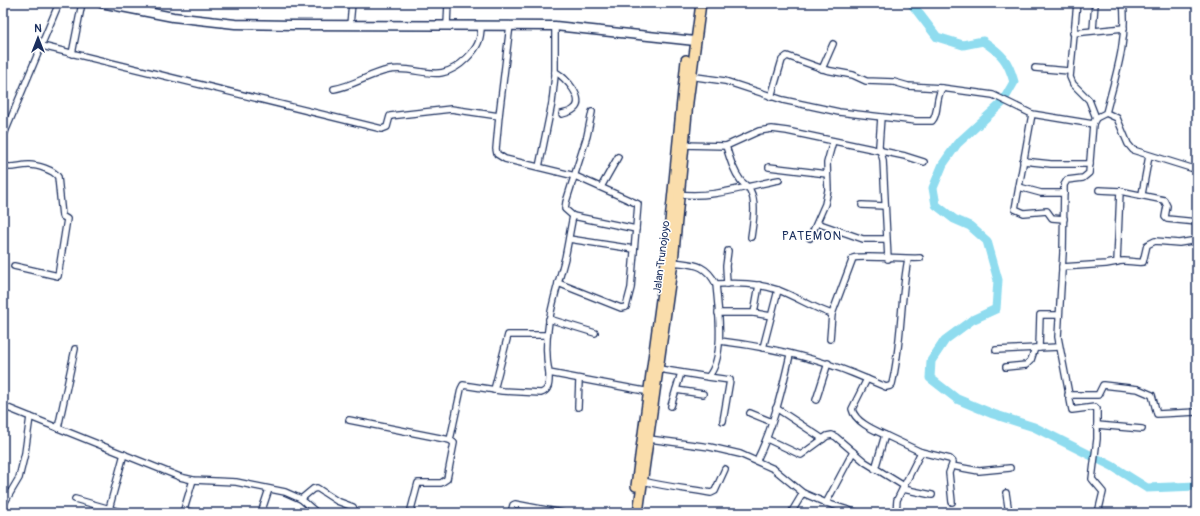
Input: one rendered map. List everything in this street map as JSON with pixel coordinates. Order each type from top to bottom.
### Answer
[{"type":"highway","name":"Jalan Trunojoyo","points":[[695,3],[696,18]]},
{"type":"highway","name":"Jalan Trunojoyo","points":[[632,513],[652,392],[676,194],[688,76],[689,40],[701,3]]},
{"type":"highway","name":"Jalan Trunojoyo","points":[[638,513],[649,439],[652,392],[659,368],[673,262],[676,194]]},
{"type":"main road","points":[[101,3],[173,17],[222,23],[270,25],[350,24],[555,26],[689,40]]},
{"type":"street","points":[[3,137],[59,3]]},
{"type":"street","points":[[72,54],[82,3]]},
{"type":"street","points":[[350,24],[352,3]]},
{"type":"street","points":[[447,25],[448,3]]},
{"type":"street","points":[[1077,3],[1069,71],[1071,81],[1089,100],[1096,118]]},
{"type":"street","points":[[1093,30],[1094,3]]},
{"type":"street","points":[[1098,513],[1103,493],[1093,481],[1097,446],[1096,408],[1073,411],[1068,395],[1059,347],[1064,193],[1065,182],[1085,177],[1088,173],[1093,124],[1096,118],[1106,113],[1123,43],[1124,28],[1122,3]]},
{"type":"street","points":[[334,89],[390,70],[438,73],[448,71],[461,64],[477,47],[481,38],[482,25]]},
{"type":"street","points":[[510,25],[499,116],[496,149],[497,154],[505,159],[575,176],[638,203],[631,288],[626,307],[621,308],[609,304],[558,283]]},
{"type":"street","points":[[538,167],[552,102],[555,72],[555,26]]},
{"type":"street","points":[[1073,33],[1124,28]]},
{"type":"street","points":[[822,68],[833,44]]},
{"type":"street","points":[[42,46],[382,130],[387,128],[389,118],[391,116],[445,109],[457,109],[499,116]]},
{"type":"street","points":[[771,97],[785,56],[866,81],[894,82],[905,86],[981,92],[1003,98],[1032,114],[1093,124]]},
{"type":"street","points":[[1035,68],[1069,71]]},
{"type":"street","points":[[555,72],[564,77],[577,99],[577,106],[574,110],[562,114]]},
{"type":"street","points":[[688,76],[725,81],[771,97],[839,112],[932,121],[935,117],[937,95],[942,88]]},
{"type":"street","points":[[592,112],[575,176],[565,205],[566,210],[573,216],[636,229]]},
{"type":"street","points":[[1106,113],[1117,118],[1130,147],[1149,156],[1191,168]]},
{"type":"street","points":[[1032,114],[1015,204],[1018,211],[1047,211],[1052,218],[1064,219]]},
{"type":"street","points":[[881,117],[879,141],[880,152],[883,160],[888,259]]},
{"type":"street","points":[[681,145],[726,146],[759,131],[772,129],[833,141],[924,162]]},
{"type":"street","points":[[810,238],[824,208],[828,190],[827,163],[833,141]]},
{"type":"street","points":[[726,146],[732,167],[750,191],[754,206],[751,237]]},
{"type":"street","points":[[1142,194],[1149,156]]},
{"type":"street","points":[[601,187],[618,157]]},
{"type":"street","points":[[1023,160],[1051,164],[1090,164]]},
{"type":"street","points":[[3,166],[15,168],[29,165],[55,172],[58,177],[62,216],[67,219],[58,276],[14,266]]},
{"type":"street","points":[[769,167],[827,174]]},
{"type":"street","points":[[676,194],[721,194],[746,186],[779,180]]},
{"type":"street","points":[[1019,187],[1041,193],[1064,193]]},
{"type":"street","points":[[1099,190],[1142,194],[1166,202],[1165,217],[1167,219],[1197,222]]},
{"type":"street","points":[[1117,262],[1120,191]]},
{"type":"street","points":[[862,205],[885,206]]},
{"type":"street","points":[[450,440],[462,387],[467,385],[494,390],[543,392],[548,387],[549,373],[546,350],[549,319],[573,216]]},
{"type":"street","points":[[818,222],[863,238],[886,239]]},
{"type":"street","points":[[568,239],[634,249]]},
{"type":"street","points":[[1062,267],[1106,264],[1120,260],[1134,263],[1143,262],[1147,244],[1152,242],[1179,243],[1197,240]]},
{"type":"street","points":[[727,284],[726,266],[728,251]]},
{"type":"street","points":[[830,339],[832,314],[853,258],[862,256],[888,259],[920,258]]},
{"type":"street","points":[[720,341],[763,348],[828,364],[886,387],[890,386],[892,384],[902,321],[903,287],[908,259]]},
{"type":"street","points":[[673,262],[703,267],[716,284],[720,341],[715,360],[708,377]]},
{"type":"street","points":[[716,284],[759,285],[778,290],[816,309],[832,314]]},
{"type":"street","points":[[754,313],[759,285]]},
{"type":"street","points":[[763,348],[778,290]]},
{"type":"street","points":[[718,312],[754,313],[771,316]]},
{"type":"street","points":[[1006,367],[1026,365],[1031,360],[1037,348],[1040,315],[1059,315]]},
{"type":"street","points":[[549,319],[595,333]]},
{"type":"street","points":[[494,390],[508,335],[547,335]]},
{"type":"street","points":[[996,350],[1059,347]]},
{"type":"street","points":[[58,428],[75,349]]},
{"type":"street","points":[[757,460],[767,439],[790,355]]},
{"type":"street","points":[[816,400],[828,364]]},
{"type":"street","points":[[659,368],[681,373],[730,380],[723,421]]},
{"type":"street","points":[[549,373],[580,380],[652,392]]},
{"type":"street","points":[[671,406],[681,373]]},
{"type":"street","points":[[867,379],[853,406],[852,412],[862,422],[885,435],[921,452],[950,459],[952,461],[952,466],[949,473],[952,502]]},
{"type":"street","points":[[578,407],[580,380]]},
{"type":"street","points":[[1068,395],[1098,395],[1104,385],[1132,388],[1152,395],[1157,414],[1197,412]]},
{"type":"street","points":[[676,390],[703,394]]},
{"type":"street","points":[[3,406],[169,473],[193,480],[236,482],[285,492],[302,500],[315,512]]},
{"type":"street","points":[[776,408],[823,438]]},
{"type":"street","points":[[750,413],[772,422]]},
{"type":"street","points":[[3,505],[19,478],[25,453],[30,417]]},
{"type":"street","points":[[349,420],[450,440],[454,443],[447,479],[441,483],[418,483],[410,513]]},
{"type":"street","points":[[1097,426],[1142,429]]},
{"type":"street","points":[[767,439],[800,455],[828,435],[834,435],[875,469],[903,487],[932,495]]},
{"type":"street","points":[[875,469],[885,435]]},
{"type":"street","points":[[649,439],[710,447],[757,460],[774,469],[803,493],[826,504],[858,513]]},
{"type":"street","points":[[826,504],[853,452]]},
{"type":"street","points":[[896,513],[897,500],[921,452]]},
{"type":"street","points":[[110,509],[124,454]]},
{"type":"street","points":[[952,466],[973,471],[1010,468]]},
{"type":"street","points":[[643,482],[681,489],[696,489],[711,494],[715,491],[725,468]]},
{"type":"street","points":[[193,480],[184,512],[193,513]]},
{"type":"street","points":[[302,500],[310,492],[317,488],[337,501],[353,507],[356,513]]},
{"type":"street","points":[[261,513],[269,489]]},
{"type":"street","points":[[791,513],[803,493]]},
{"type":"street","points":[[1006,493],[1009,513]]},
{"type":"street","points":[[74,499],[124,513]]},
{"type":"street","points":[[511,513],[513,506],[516,504],[562,513]]},
{"type":"waterway","points":[[911,3],[937,37],[963,45],[983,41],[990,46],[1000,54],[1007,63],[1014,82],[1002,103],[957,144],[943,164],[933,188],[936,205],[954,219],[970,226],[987,241],[998,280],[996,309],[972,320],[945,340],[931,361],[930,378],[957,399],[993,414],[1034,427],[1112,466],[1147,488],[1197,486]]},
{"type":"district","name":"PATEMON","points":[[812,235]]}]
